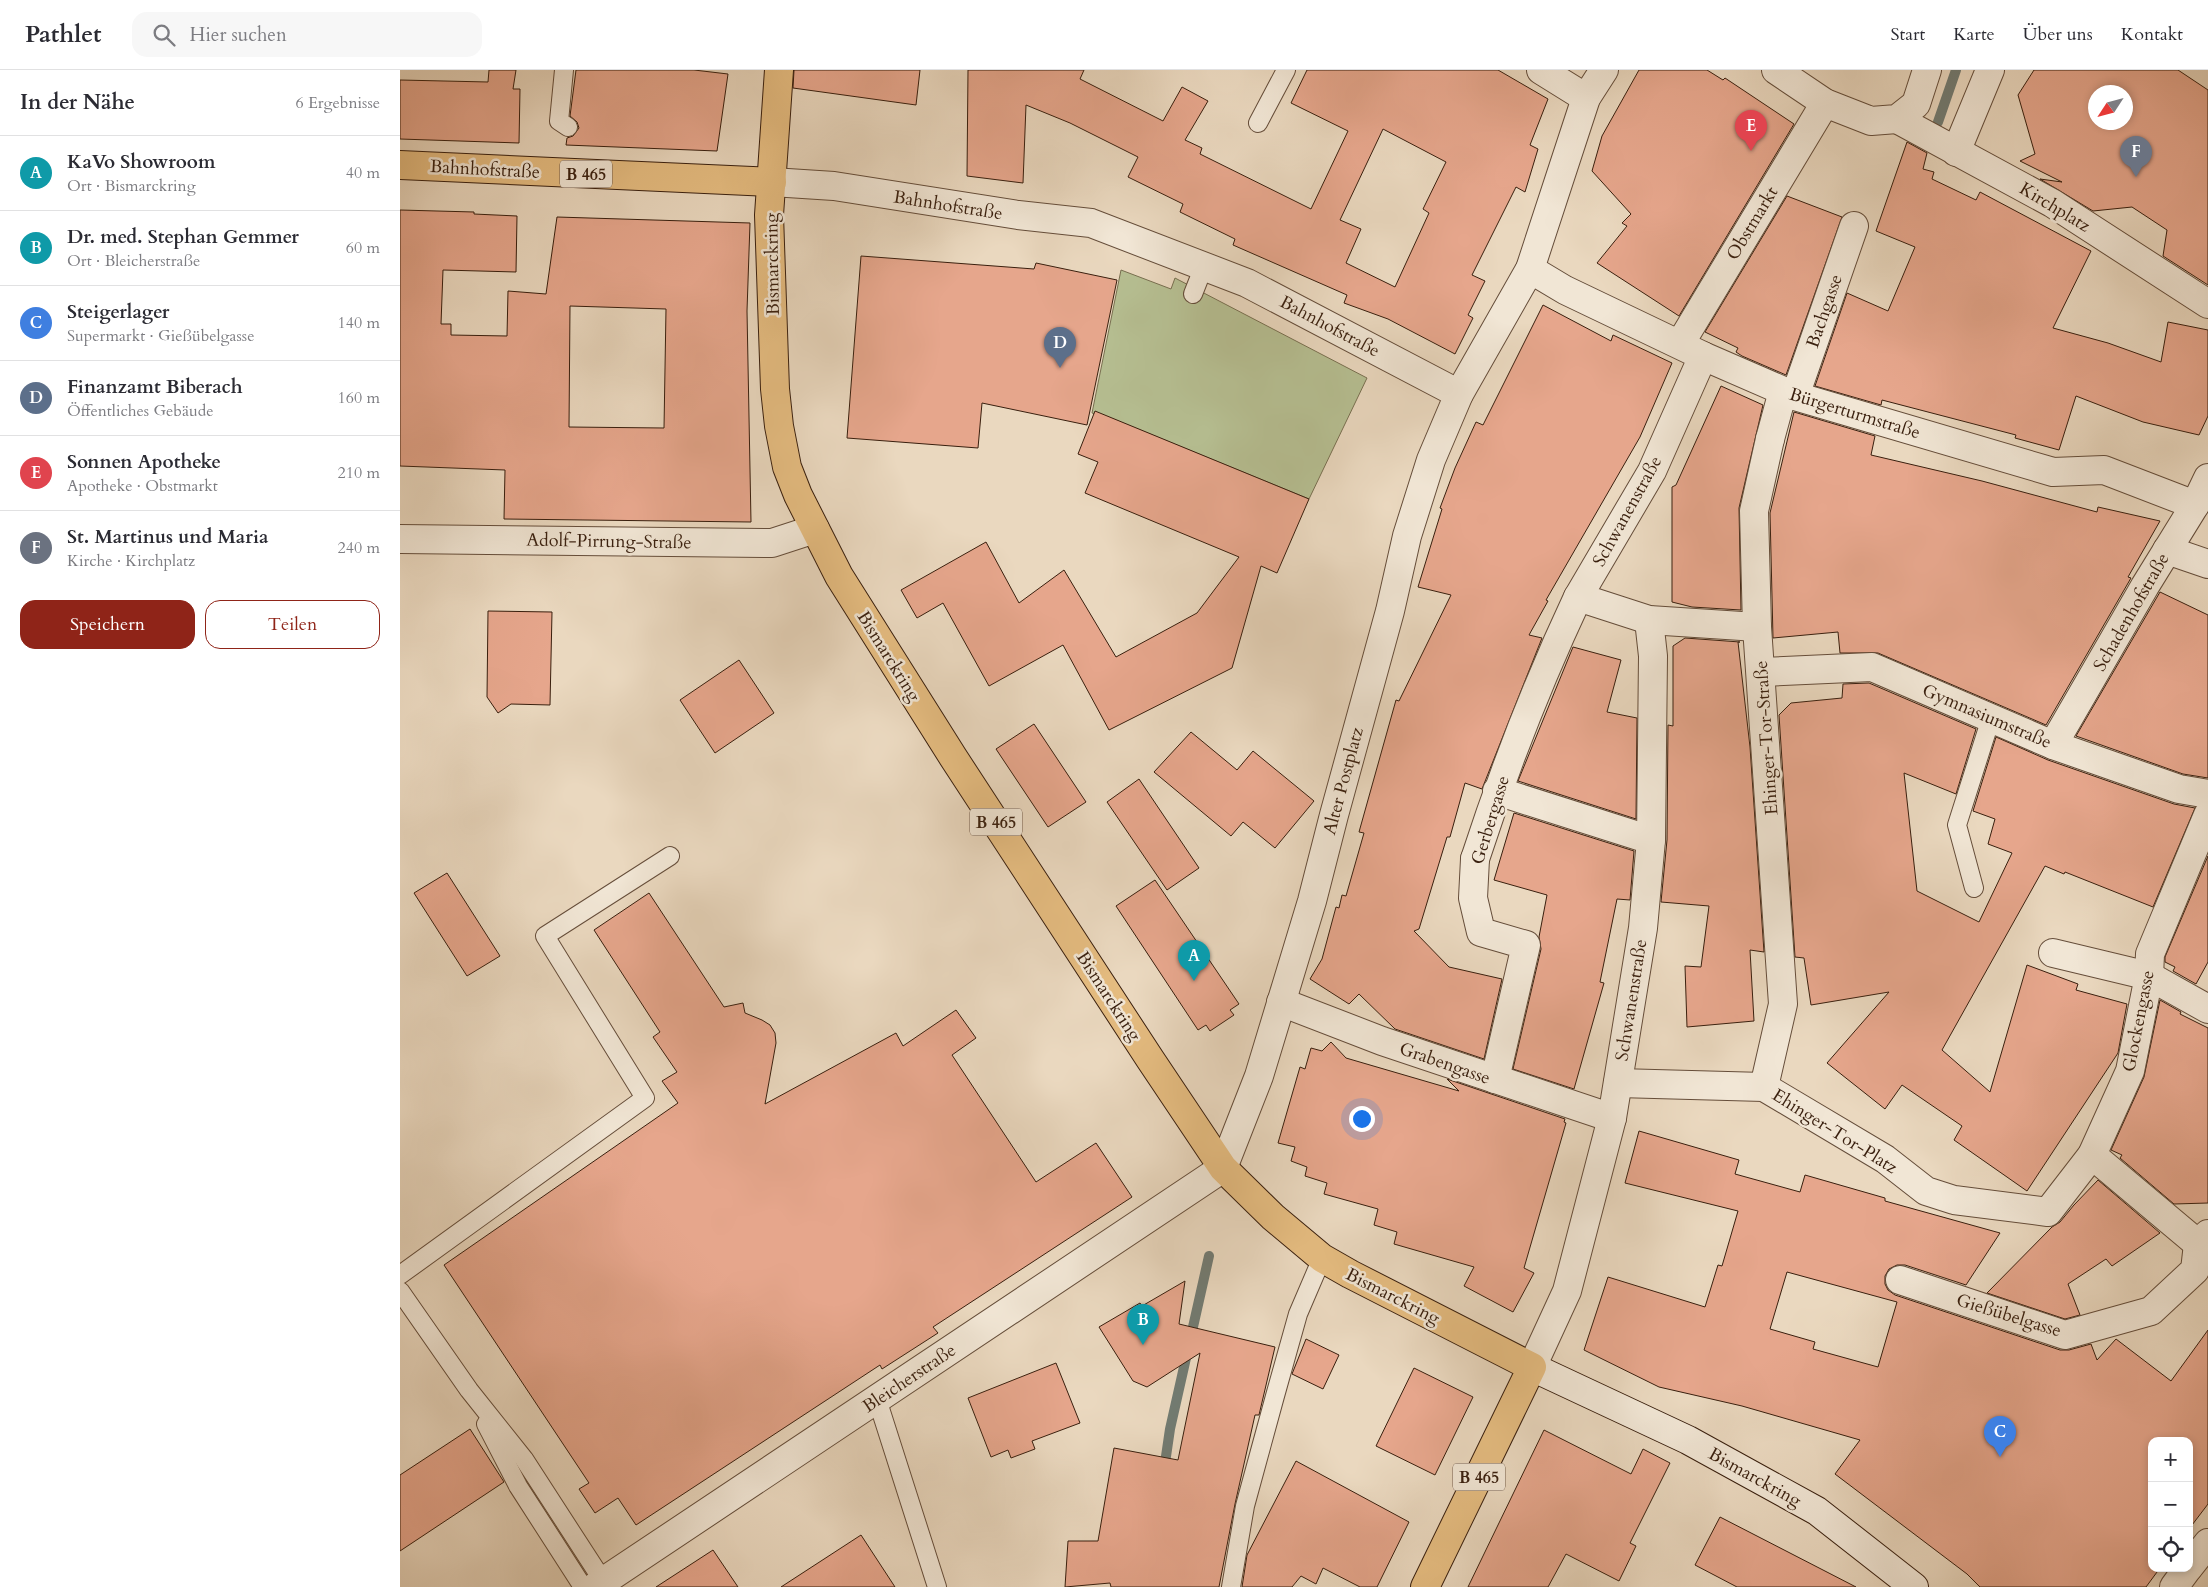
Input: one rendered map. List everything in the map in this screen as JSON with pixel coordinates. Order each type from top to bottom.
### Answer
[{"type":"main road","name":"Bismarckring","points":[[779,70],[769,215],[775,389],[779,426],[787,466],[798,496],[838,576],[1150,1059],[1224,1168],[1273,1217],[1322,1258],[1532,1367]]},
{"type":"main road","name":"Bahnhofstraße","points":[[400,165],[772,182]]},
{"type":"main road","name":"B 465","points":[[1425,1587],[1532,1367]]},
{"type":"street","points":[[1541,70],[1586,98]]},
{"type":"street","points":[[1459,394],[1530,269],[1586,98],[1604,70]]},
{"type":"street","points":[[1776,70],[1825,103],[1871,121],[1897,119],[1916,104],[1927,70]]},
{"type":"street","points":[[1956,152],[1990,70]]},
{"type":"street","name":"Obstmarkt","points":[[1691,350],[1825,103]]},
{"type":"street","name":"Kirchplatz","points":[[1897,119],[2052,203],[2208,304]]},
{"type":"street","name":"Bahnhofstraße","points":[[772,182],[834,186],[1000,213],[1091,223],[1247,283],[1459,394]]},
{"type":"street","name":"Bachgasse","points":[[1789,393],[1854,226]]},
{"type":"street","name":"Bürgerturmstraße","points":[[1530,269],[1565,290],[1691,350],[1789,393],[2053,472],[2104,470],[2195,505]]},
{"type":"street","name":"Schwanenstraße","points":[[1578,596],[1652,471],[1691,350]]},
{"type":"street","name":"Ehinger-Tor-Straße","points":[[1764,1086],[1783,1004],[1762,672],[1757,628],[1754,511],[1770,439],[1789,393]]},
{"type":"street","name":"Alter Postplatz","points":[[1224,1168],[1259,1076],[1312,901],[1390,610],[1411,521],[1431,460],[1459,394]]},
{"type":"street","name":"Schadenhofstraße","points":[[2053,745],[2195,505],[2208,478]]},
{"type":"street","name":"Adolf-Pirrung-Straße","points":[[400,539],[772,542],[815,529]]},
{"type":"street","points":[[2167,550],[2208,564]]},
{"type":"street","points":[[1578,596],[1649,620],[1757,628]]},
{"type":"street","name":"Gerbergasse","points":[[1495,1080],[1526,945],[1481,932],[1473,898],[1475,859],[1497,791],[1553,649],[1578,596]]},
{"type":"street","name":"Schwanenstraße","points":[[1532,1367],[1567,1291],[1612,1118],[1643,928],[1651,840],[1652,656],[1649,620]]},
{"type":"street","name":"Gymnasiumstraße","points":[[1762,672],[1872,667],[2053,745],[2179,789],[2208,794]]},
{"type":"street","points":[[1497,791],[1651,840]]},
{"type":"street","name":"Glockengasse","points":[[1926,1191],[1954,1200],[2048,1212],[2092,1155],[2130,1071],[2149,976],[2150,954],[2208,814]]},
{"type":"street","points":[[2054,953],[2149,976],[2208,1009]]},
{"type":"street","name":"Grabengasse","points":[[1281,1002],[1382,1041],[1612,1118]]},
{"type":"street","name":"Ehinger-Tor-Platz","points":[[1618,1083],[1764,1086],[1886,1159],[1926,1191]]},
{"type":"street","name":"Gießübelgasse","points":[[1900,1280],[2065,1335],[2151,1311],[2194,1270],[2203,1239],[2092,1155]]},
{"type":"street","name":"Bleicherstraße","points":[[601,1584],[1224,1168]]},
{"type":"street","name":"Bismarckring","points":[[1532,1367],[1688,1440],[1817,1511],[1914,1587]]},
{"type":"street","points":[[2193,1563],[2208,1543]]},
{"type":"street","points":[[2174,1587],[2186,1572]]},
{"type":"lane","points":[[564,70],[559,121],[568,127]]},
{"type":"lane","points":[[1258,122],[1286,70]]},
{"type":"lane","points":[[1193,294],[1204,266]]},
{"type":"lane","points":[[1974,888],[1957,825],[1991,718]]},
{"type":"lane","points":[[400,1274],[645,1098],[545,936],[670,856]]},
{"type":"lane","points":[[1231,1587],[1245,1506],[1278,1386],[1298,1314],[1322,1258]]},
{"type":"lane","points":[[400,1291],[469,1390],[524,1459],[601,1584]]},
{"type":"lane","points":[[877,1399],[937,1587]]},
{"type":"green space","points":[[1121,270],[1171,289],[1175,278],[1367,378],[1309,499],[1113,419],[1092,413]]},
{"type":"building","points":[[489,70],[516,70],[513,89],[520,89],[519,143],[400,139],[400,80],[488,82]]},
{"type":"building","points":[[576,70],[694,70],[728,74],[717,151],[566,145],[567,138],[573,136],[579,128],[577,122],[570,116]]},
{"type":"building","points":[[794,70],[920,70],[916,105],[793,88]]},
{"type":"building","points":[[968,70],[1084,70],[1080,79],[1163,121],[1182,87],[1208,101],[1185,140],[1202,148],[1200,154],[1311,209],[1348,131],[1291,103],[1307,70],[1498,70],[1548,99],[1530,145],[1538,149],[1525,192],[1516,187],[1472,275],[1485,281],[1468,315],[1473,318],[1455,354],[1388,319],[1344,303],[1347,295],[1233,245],[1235,239],[1180,212],[1183,204],[1128,177],[1138,157],[1070,123],[1026,105],[1023,183],[967,176]],"holes":[[[1383,129],[1446,162],[1423,209],[1429,213],[1395,287],[1346,263],[1361,229],[1340,220]]]},
{"type":"building","points":[[1639,70],[1707,70],[1723,80],[1725,78],[1794,124],[1679,316],[1597,263],[1627,226],[1622,223],[1631,214],[1592,171],[1602,136]]},
{"type":"building","points":[[2034,70],[2178,70],[2208,90],[2208,285],[2163,256],[2167,230],[2132,207],[2093,211],[2040,179],[2062,182],[2020,161],[2035,154],[2018,95]]},
{"type":"building","points":[[1907,142],[1927,153],[1923,169],[1934,172],[1932,179],[1976,200],[1980,192],[2091,251],[2053,328],[2108,343],[2161,362],[2168,322],[2208,330],[2208,416],[2199,435],[2143,422],[2076,396],[2059,450],[2015,438],[2016,435],[1882,400],[1881,405],[1815,386],[1847,293],[1888,311],[1915,247],[1876,231]]},
{"type":"building","points":[[1787,196],[1842,217],[1786,375],[1742,356],[1736,352],[1738,348],[1705,332]]},
{"type":"building","points":[[400,210],[474,212],[474,214],[517,216],[516,272],[443,270],[441,324],[451,324],[451,335],[507,336],[508,291],[546,294],[557,217],[750,223],[747,311],[751,522],[504,519],[505,470],[400,466]],"holes":[[[570,306],[666,309],[664,428],[569,427]]]},
{"type":"building","points":[[861,256],[1034,269],[1036,263],[1117,280],[1087,425],[982,403],[978,448],[847,438]]},
{"type":"building","points":[[1543,305],[1611,341],[1613,335],[1672,363],[1640,437],[1546,600],[1548,601],[1529,635],[1542,638],[1482,789],[1465,783],[1450,837],[1447,837],[1419,929],[1414,931],[1449,967],[1502,979],[1484,1059],[1395,1029],[1359,994],[1349,1004],[1310,979],[1322,959],[1336,907],[1339,908],[1342,895],[1346,896],[1364,833],[1359,832],[1396,700],[1399,701],[1451,595],[1418,587],[1442,509],[1440,508],[1455,468],[1476,422],[1483,425]]},
{"type":"building","points":[[1721,386],[1763,405],[1739,508],[1741,610],[1692,607],[1672,602],[1672,487],[1676,485]]},
{"type":"building","points":[[1095,411],[1309,499],[1277,573],[1261,566],[1232,668],[1109,730],[1063,645],[989,686],[943,603],[917,618],[901,590],[986,542],[1019,603],[1064,570],[1116,657],[1197,613],[1239,557],[1085,493],[1098,462],[1078,454]]},
{"type":"building","points":[[1794,412],[1875,436],[1871,455],[1982,481],[2097,512],[2098,507],[2160,521],[2128,577],[2131,578],[2046,725],[1878,653],[1840,653],[1838,632],[1773,638],[1770,513]]},
{"type":"building","points":[[2160,592],[2208,615],[2208,778],[2183,774],[2076,736]]},
{"type":"building","points":[[488,611],[552,612],[550,705],[511,704],[498,713],[487,697]]},
{"type":"building","points":[[1685,638],[1740,642],[1738,642],[1750,747],[1764,952],[1750,950],[1754,1021],[1687,1027],[1685,966],[1701,967],[1709,906],[1661,902],[1667,840],[1668,725],[1673,726],[1673,646]]},
{"type":"building","points":[[1573,647],[1621,660],[1607,712],[1637,718],[1636,819],[1518,781]]},
{"type":"building","points":[[739,660],[774,713],[715,753],[680,700]]},
{"type":"building","points":[[1869,683],[1976,729],[1956,794],[1904,773],[1917,891],[1979,922],[2012,853],[1988,844],[1995,819],[1973,811],[1996,737],[2048,760],[2174,804],[2195,808],[2153,907],[2045,866],[1942,1050],[1990,1092],[2027,965],[2078,984],[2076,990],[2127,1004],[2118,1053],[2027,1191],[1954,1140],[1962,1126],[1902,1085],[1885,1109],[1827,1063],[1889,992],[1811,1005],[1804,958],[1795,957],[1779,715],[1791,703],[1842,698],[1843,684]]},
{"type":"building","points":[[1034,724],[1086,802],[1048,827],[996,749]]},
{"type":"building","points":[[1191,732],[1237,770],[1253,751],[1314,801],[1275,848],[1243,822],[1231,836],[1154,772]]},
{"type":"building","points":[[1139,779],[1199,868],[1167,890],[1107,802]]},
{"type":"building","points":[[1514,813],[1634,851],[1630,900],[1617,899],[1600,982],[1604,983],[1574,1089],[1513,1069],[1541,949],[1539,937],[1547,895],[1494,880]]},
{"type":"building","points":[[2208,856],[2208,962],[2196,984],[2173,971],[2175,967],[2165,962],[2165,957]]},
{"type":"building","points":[[447,873],[500,956],[467,976],[414,893]]},
{"type":"building","points":[[1155,880],[1239,1004],[1230,1010],[1234,1015],[1210,1031],[1206,1025],[1198,1030],[1116,906]]},
{"type":"building","points":[[649,893],[724,1007],[743,1003],[745,1013],[770,1025],[775,1033],[776,1043],[765,1104],[896,1033],[903,1046],[956,1010],[976,1038],[952,1055],[1036,1182],[1096,1143],[1132,1197],[933,1327],[938,1333],[882,1369],[880,1365],[636,1525],[618,1498],[595,1513],[579,1489],[589,1483],[444,1265],[678,1103],[662,1081],[677,1072],[653,1037],[660,1032],[594,930]]},
{"type":"building","points":[[2160,1000],[2181,1012],[2180,1014],[2208,1028],[2208,1203],[2174,1204],[2120,1158],[2122,1155],[2111,1150],[2144,1077]]},
{"type":"building","points":[[1331,1042],[1346,1058],[1459,1091],[1447,1079],[1565,1119],[1564,1122],[1566,1123],[1524,1268],[1534,1273],[1513,1312],[1464,1286],[1474,1267],[1394,1244],[1397,1232],[1374,1225],[1378,1209],[1324,1194],[1327,1183],[1305,1176],[1307,1167],[1291,1161],[1295,1147],[1278,1143],[1300,1067],[1305,1069],[1311,1048],[1322,1051]]},
{"type":"building","points":[[1639,1131],[1739,1160],[1735,1174],[1800,1192],[1805,1175],[1885,1198],[1885,1201],[2000,1233],[1966,1285],[1905,1265],[1897,1265],[1889,1269],[1885,1276],[1885,1284],[1888,1290],[1895,1295],[2060,1350],[2069,1350],[2091,1344],[2097,1360],[2116,1339],[2171,1381],[2208,1330],[2208,1504],[2193,1524],[2193,1437],[2148,1437],[2148,1572],[2157,1572],[2146,1587],[1980,1587],[1967,1574],[1835,1474],[1860,1440],[1742,1406],[1659,1387],[1584,1350],[1608,1277],[1705,1307],[1718,1265],[1722,1266],[1738,1211],[1625,1183]],"holes":[[[1787,1272],[1897,1302],[1878,1367],[1813,1349],[1815,1342],[1770,1329]]]},
{"type":"building","points":[[2098,1180],[2160,1233],[2112,1266],[2106,1259],[2068,1284],[2080,1315],[2065,1319],[1987,1293],[2052,1227],[2060,1222]]},
{"type":"building","points":[[1185,1281],[1179,1324],[1275,1347],[1259,1415],[1255,1415],[1219,1587],[1111,1587],[1110,1583],[1065,1587],[1068,1541],[1098,1541],[1114,1448],[1178,1460],[1200,1353],[1147,1387],[1133,1381],[1099,1327],[1140,1303],[1142,1306]]},
{"type":"building","points":[[1306,1339],[1339,1355],[1323,1389],[1292,1374]]},
{"type":"building","points":[[1056,1363],[1080,1423],[1032,1441],[1035,1449],[1011,1458],[1008,1450],[991,1457],[968,1398]]},
{"type":"building","points":[[1414,1368],[1473,1397],[1435,1475],[1376,1446]]},
{"type":"building","points":[[470,1429],[504,1482],[400,1551],[400,1475]]},
{"type":"building","points":[[1544,1430],[1631,1474],[1643,1449],[1670,1463],[1630,1543],[1636,1546],[1619,1581],[1566,1554],[1548,1587],[1468,1587]]},
{"type":"building","points":[[1296,1461],[1409,1522],[1377,1587],[1360,1587],[1323,1568],[1316,1584],[1301,1576],[1292,1587],[1242,1587],[1247,1555]]},
{"type":"building","points":[[1720,1517],[1856,1587],[1737,1587],[1695,1565]]},
{"type":"building","points":[[861,1535],[895,1587],[781,1587]]},
{"type":"building","points":[[713,1550],[738,1587],[656,1587]]},
{"type":"waterway","points":[[1938,122],[1956,70]]},
{"type":"waterway","points":[[1164,1470],[1170,1429],[1209,1256]]},
{"type":"place","name":"Sonnen Apotheke","points":[[1751,151]]},
{"type":"place","name":"St. Martinus und Maria","points":[[2136,177]]},
{"type":"place","name":"Finanzamt Biberach","points":[[1060,368]]},
{"type":"place","name":"KaVo Showroom","points":[[1194,981]]},
{"type":"place","name":"Dr. med. Stephan Gemmer","points":[[1143,1345]]},
{"type":"place","name":"Steigerlager","points":[[2000,1457]]}]
